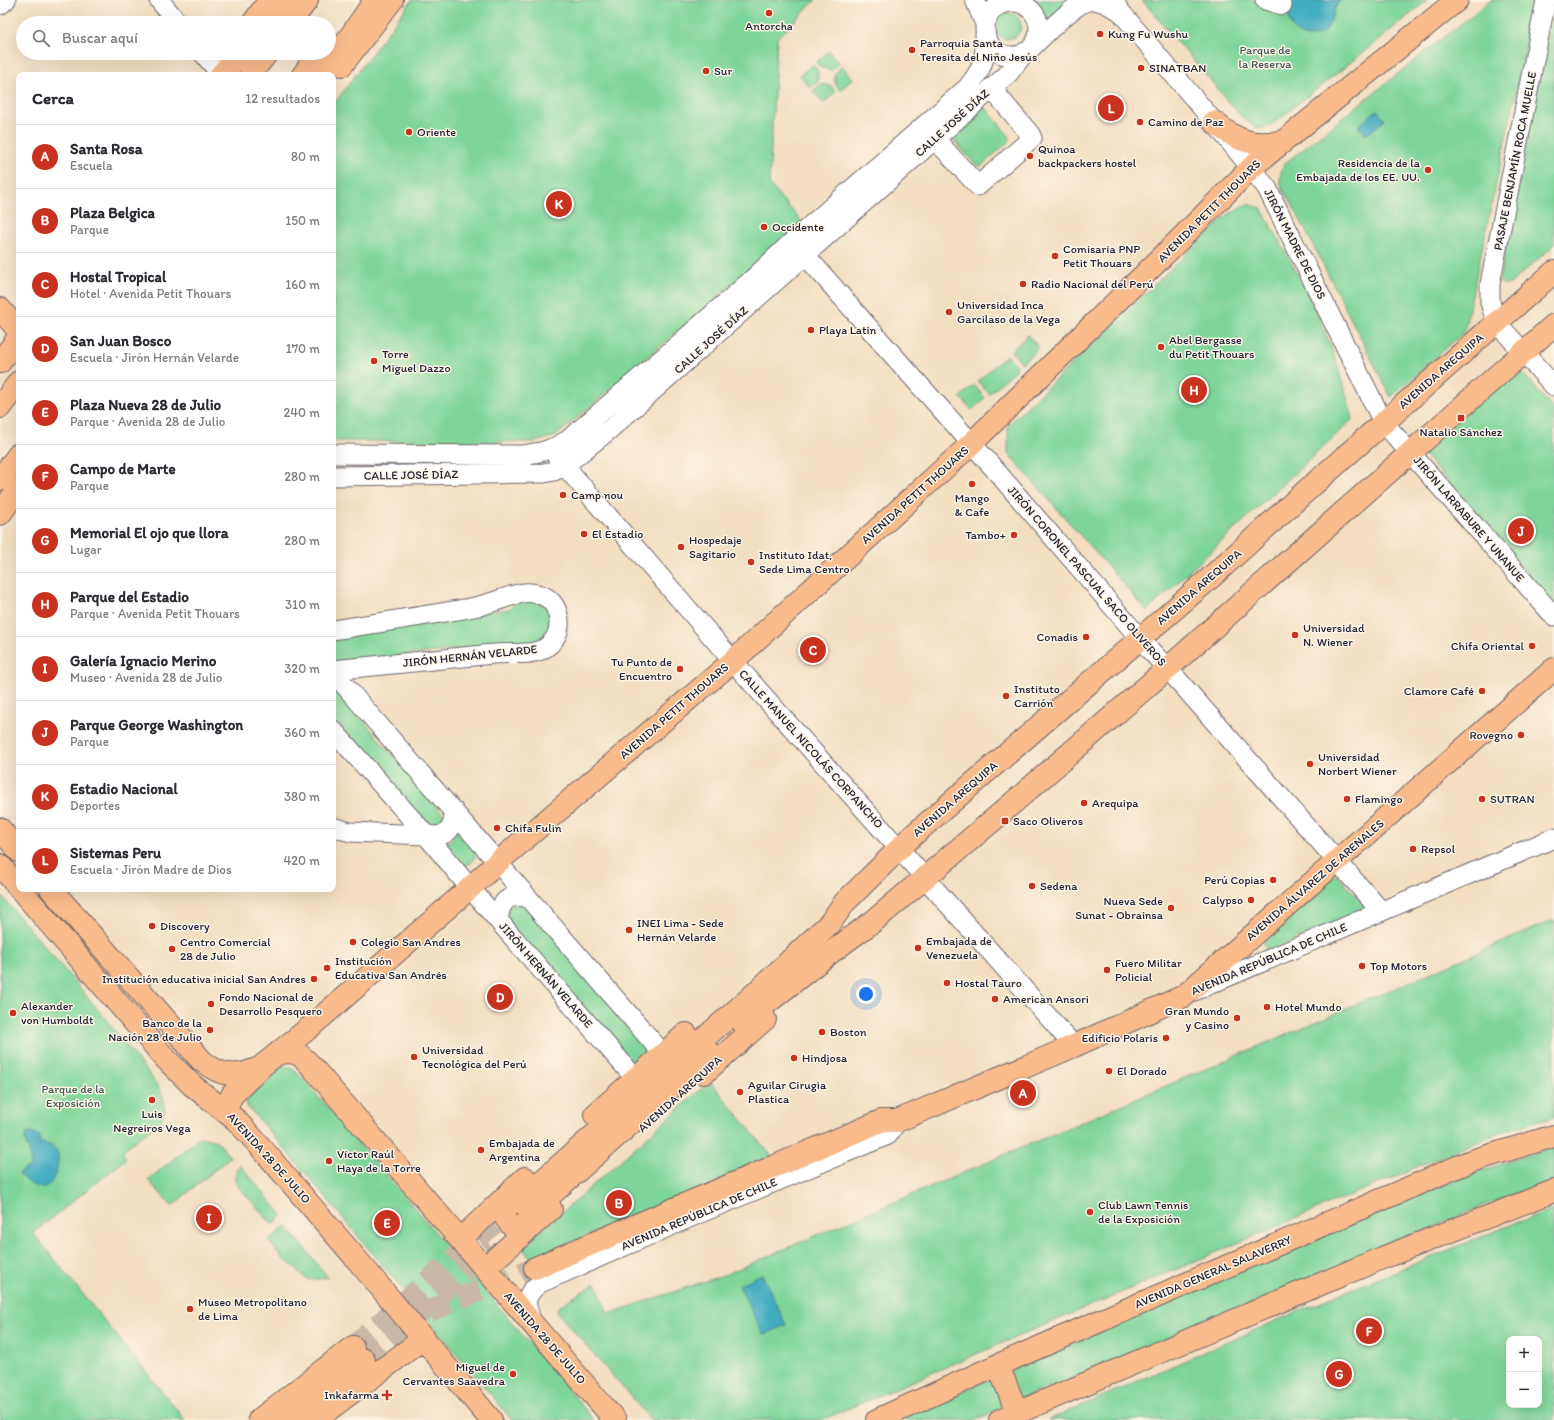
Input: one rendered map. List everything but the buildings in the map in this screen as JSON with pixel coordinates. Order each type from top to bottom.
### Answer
[{"type":"main road","points":[[258,16],[270,0]]},
{"type":"main road","points":[[271,16],[283,0]]},
{"type":"main road","points":[[295,16],[307,0]]},
{"type":"main road","points":[[336,31],[359,0]]},
{"type":"main road","points":[[336,56],[375,0]]},
{"type":"main road","points":[[336,73],[392,0]]},
{"type":"main road","name":"AVENIDA PETIT THOUARS","points":[[225,1111],[232,1095],[262,1066],[280,1053],[498,862],[733,661],[971,444],[1252,167],[1458,0]]},
{"type":"main road","points":[[219,72],[227,60]]},
{"type":"main road","points":[[220,72],[233,60]]},
{"type":"main road","points":[[252,72],[262,60]]},
{"type":"main road","points":[[304,72],[314,60]]},
{"type":"main road","points":[[323,72],[333,60]]},
{"type":"main road","points":[[1214,122],[1227,132],[1246,142],[1262,144],[1284,141]]},
{"type":"main road","name":"AVENIDA AREQUIPA","points":[[525,1207],[830,923],[845,902],[899,848],[1209,579],[1383,422],[1554,272]]},
{"type":"main road","points":[[0,309],[16,328]]},
{"type":"main road","name":"AVENIDA AREQUIPA","points":[[461,1239],[525,1207],[762,1007],[830,953],[875,920],[1167,669],[1554,325]]},
{"type":"main road","points":[[0,407],[9,365],[16,345]]},
{"type":"main road","points":[[0,479],[16,458]]},
{"type":"main road","points":[[0,514],[16,492]]},
{"type":"main road","name":"AVENIDA ÁLVAREZ DE ARENALES","points":[[1184,996],[1554,669]]},
{"type":"main road","points":[[0,830],[16,849]]},
{"type":"main road","name":"AVENIDA 28 DE JULIO","points":[[0,866],[16,884]]},
{"type":"main road","name":"AVENIDA 28 DE JULIO","points":[[23,892],[165,1058],[192,1085],[241,1125],[258,1144],[424,1338],[491,1420]]},
{"type":"main road","points":[[59,892],[202,1061],[216,1070],[229,1075],[244,1074],[262,1066]]},
{"type":"main road","name":"AVENIDA AREQUIPA","points":[[485,1268],[525,1207],[634,1078],[823,913],[845,902]]},
{"type":"main road","name":"AVENIDA REPÚBLICA DE CHILE","points":[[535,1268],[881,1121],[897,1121],[1074,1046],[1184,996]]},
{"type":"main road","name":"AVENIDA 28 DE JULIO","points":[[280,1053],[295,1052],[303,1057],[615,1420]]},
{"type":"main road","name":"AVENIDA GENERAL SALAVERRY","points":[[877,1420],[998,1365],[1471,1161],[1554,1136]]},
{"type":"main road","points":[[998,1365],[1008,1416],[1382,1258],[1554,1191]]},
{"type":"main road","points":[[315,1420],[424,1338]]},
{"type":"main road","points":[[259,1420],[358,1354],[287,1420]]},
{"type":"street","points":[[0,5],[6,0]]},
{"type":"street","points":[[159,0],[172,16]]},
{"type":"street","points":[[974,0],[985,29],[988,42],[993,48],[1001,53],[1017,55],[1028,50],[1036,40],[1039,32],[1035,15],[1030,9],[1023,4],[1008,1],[991,11],[985,29]]},
{"type":"street","name":"JIRÓN MADRE DE DIOS","points":[[1028,50],[1070,12],[1087,1],[1094,0],[1116,5],[1268,188],[1383,422]]},
{"type":"street","name":"PASAJE BENJAMÍN ROCA MUELLE","points":[[1496,322],[1490,302],[1490,284],[1546,0]]},
{"type":"street","name":"CALLE JOSÉ DÍAZ","points":[[924,141],[980,72],[986,49],[985,29]]},
{"type":"street","name":"CALLE JOSÉ DÍAZ","points":[[336,476],[544,473],[564,466],[620,420],[799,248],[924,141],[991,88],[1009,72],[1028,50]]},
{"type":"street","points":[[208,60],[217,72]]},
{"type":"street","points":[[924,141],[978,186],[1032,138],[991,88]]},
{"type":"street","name":"CALLE JOSÉ DÍAZ","points":[[336,454],[521,455],[551,450],[580,432],[757,275],[799,248]]},
{"type":"street","name":"JIRÓN CORONEL PASCUAL SACO OLIVEROS","points":[[799,248],[1140,639],[1381,911]]},
{"type":"street","points":[[1496,322],[1554,386]]},
{"type":"street","name":"JIRÓN LARRABURE Y UNANUE","points":[[1383,422],[1554,616]]},
{"type":"street","name":"CALLE MANUEL NICOLÁS CORPANCHO","points":[[551,450],[733,661],[1074,1046]]},
{"type":"street","name":"JIRÓN HERNÁN VELARDE","points":[[336,630],[475,607],[524,593],[534,593],[544,596],[557,610],[559,619],[559,628],[555,637],[549,645],[542,650],[532,652],[504,652],[336,671]]},
{"type":"street","name":"JIRÓN HERNÁN VELARDE","points":[[336,674],[663,1054]]},
{"type":"street","name":"JIRÓN HERNÁN VELARDE","points":[[336,733],[426,835],[634,1078]]},
{"type":"street","points":[[336,828],[350,832],[426,835],[438,837],[448,832],[454,823],[454,812]]},
{"type":"street","name":"AVENIDA REPÚBLICA DE CHILE","points":[[1184,996],[1554,838]]},
{"type":"street","points":[[498,920],[500,908],[506,900],[516,896],[527,896]]},
{"type":"street","name":"AVENIDA REPÚBLICA DE CHILE","points":[[534,1325],[526,1307],[527,1298],[531,1290],[540,1284],[684,1220],[888,1135],[897,1121]]},
{"type":"green space","points":[[412,0],[816,0],[777,38],[769,184],[803,223],[556,436],[535,442],[336,441],[336,101]]},
{"type":"green space","points":[[1031,0],[1073,0],[1046,26],[1042,11],[1038,5]]},
{"type":"green space","name":"Parque de la Reserva","points":[[1142,0],[1428,0],[1281,118],[1268,127],[1260,128],[1254,126],[1240,115]]},
{"type":"green space","points":[[1491,0],[1536,0],[1464,332],[1391,397],[1283,189],[1280,176],[1284,164]]},
{"type":"green space","points":[[1554,4],[1554,245],[1510,284],[1505,285],[1499,280]]},
{"type":"green space","points":[[1008,13],[1017,17],[1021,26],[1017,35],[1008,39],[999,35],[995,26],[999,17]]},
{"type":"green space","points":[[829,51],[839,63],[832,70],[821,68],[816,62]]},
{"type":"green space","points":[[813,65],[818,71],[818,82],[810,88],[800,75]]},
{"type":"green space","points":[[842,66],[853,79],[840,90],[835,83],[835,73]]},
{"type":"green space","points":[[821,84],[831,86],[836,92],[823,103],[813,91]]},
{"type":"green space","points":[[982,107],[987,109],[1009,136],[1010,141],[981,166],[976,165],[952,138],[952,133]]},
{"type":"green space","points":[[1247,204],[1261,208],[1311,302],[1329,341],[1353,419],[1147,611],[1008,453],[1008,425],[1227,215]]},
{"type":"green space","points":[[1028,335],[1039,348],[1022,363],[1011,351]]},
{"type":"green space","points":[[1007,355],[1018,367],[989,394],[978,381]]},
{"type":"green space","points":[[1512,370],[1520,370],[1554,410],[1554,604],[1420,450]]},
{"type":"green space","points":[[974,385],[985,398],[972,410],[960,397]]},
{"type":"green space","points":[[534,599],[550,609],[550,634],[539,643],[531,645],[517,643],[336,663],[336,632],[509,609],[515,603]]},
{"type":"green space","points":[[336,689],[445,817],[448,824],[427,830],[336,724]]},
{"type":"green space","points":[[458,828],[477,850],[475,857],[470,864],[460,867],[439,843],[451,841]]},
{"type":"green space","points":[[1336,874],[1367,908],[1273,950],[1265,947],[1264,940]]},
{"type":"green space","name":"Parque de la Exposición","points":[[0,894],[95,1006],[158,1086],[162,1095],[165,1107],[161,1120],[122,1151],[126,1159],[33,1233],[185,1420],[0,1420]]},
{"type":"green space","points":[[507,905],[527,905],[650,1052],[630,1067],[508,921]]},
{"type":"green space","name":"Club Lawn Tennis de la Exposición","points":[[1554,920],[1554,1116],[1507,1130],[1457,1150],[821,1420],[651,1420],[557,1312],[558,1307],[596,1283],[608,1314],[724,1275]]},
{"type":"green space","points":[[282,1065],[294,1070],[303,1079],[455,1255],[594,1420],[512,1420],[306,1174],[247,1106],[246,1098],[249,1092]]},
{"type":"green space","points":[[710,1081],[773,1158],[531,1259],[522,1248]]},
{"type":"green space","points":[[200,1137],[217,1141],[230,1157],[172,1206],[148,1180]]},
{"type":"green space","points":[[1554,1147],[1554,1181],[1492,1202],[1030,1395],[975,1420],[895,1420],[1409,1199],[1481,1171]]},
{"type":"green space","points":[[240,1165],[282,1215],[273,1225],[237,1185],[235,1175]]},
{"type":"green space","points":[[1554,1210],[1554,1420],[1048,1420],[1322,1301],[1513,1224]]},
{"type":"green space","points":[[286,1226],[328,1277],[314,1280],[306,1279],[293,1266],[282,1258],[269,1241]]},
{"type":"water","points":[[1293,0],[1340,0],[1326,30],[1314,36],[1306,37],[1294,30],[1290,23],[1289,8]]},
{"type":"water","points":[[1377,110],[1385,120],[1366,135],[1358,126]]},
{"type":"water","points":[[29,1133],[39,1135],[40,1143],[47,1144],[57,1151],[58,1161],[56,1173],[47,1187],[36,1187],[19,1174],[21,1171],[31,1167],[31,1161],[25,1140],[26,1134]]},
{"type":"water","points":[[762,1274],[786,1325],[763,1335],[739,1285]]},
{"type":"tunnel","points":[[353,1347],[517,1203]]},
{"type":"tunnel","points":[[364,1360],[415,1317],[492,1247]]},
{"type":"tunnel","points":[[429,1311],[535,1268]]},
{"type":"place","name":"Antorcha","points":[[769,13]]},
{"type":"place","name":"Kung Fu Wushu","points":[[1100,34]]},
{"type":"place","name":"Parroquia Santa Teresita del Niño Jesús","points":[[912,50]]},
{"type":"place","name":"SINATBAN","points":[[1141,68]]},
{"type":"place","name":"Sur","points":[[706,71]]},
{"type":"place","name":"Sistemas Peru","points":[[1111,108]]},
{"type":"place","name":"Camino de Paz","points":[[1140,122]]},
{"type":"place","name":"Oriente","points":[[409,132]]},
{"type":"place","name":"Quinoa backpackers hostel","points":[[1030,156]]},
{"type":"place","name":"Residencia de la Embajada de los EE. UU.","points":[[1428,170]]},
{"type":"place","name":"Estadio Nacional","points":[[559,204]]},
{"type":"place","name":"Occidente","points":[[764,227]]},
{"type":"place","name":"Comisaría PNP Petit Thouars","points":[[1055,256]]},
{"type":"place","name":"Radio Nacional del Perú","points":[[1023,284]]},
{"type":"place","name":"Universidad Inca Garcilaso de la Vega","points":[[949,312]]},
{"type":"place","name":"Playa Latin","points":[[811,330]]},
{"type":"place","name":"Abel Bergasse du Petit Thouars","points":[[1161,347]]},
{"type":"place","name":"Torre Miguel Dazzo","points":[[374,361]]},
{"type":"place","name":"Parque del Estadio","points":[[1194,390]]},
{"type":"place","name":"Natalio Sánchez","points":[[1461,418]]},
{"type":"place","name":"Mango & Cafe","points":[[972,484]]},
{"type":"place","name":"Camp nou","points":[[563,495]]},
{"type":"place","name":"Parque George Washington","points":[[1521,531]]},
{"type":"place","name":"El Estadio","points":[[584,534]]},
{"type":"place","name":"Tambo+","points":[[1014,535]]},
{"type":"place","name":"Hospedaje Sagitario","points":[[681,547]]},
{"type":"place","name":"Instituto Idat, Sede Lima Centro","points":[[751,562]]},
{"type":"place","name":"Universidad N. Wiener","points":[[1295,635]]},
{"type":"place","name":"Conadis","points":[[1086,637]]},
{"type":"place","name":"Chifa Oriental","points":[[1532,646]]},
{"type":"place","name":"Hostal Tropical","points":[[813,650]]},
{"type":"place","name":"Tu Punto de Encuentro","points":[[680,669]]},
{"type":"place","name":"Clamore Café","points":[[1482,691]]},
{"type":"place","name":"Instituto Carrión","points":[[1006,696]]},
{"type":"place","name":"Rovegno","points":[[1521,735]]},
{"type":"place","name":"Universidad Norbert Wiener","points":[[1310,764]]},
{"type":"place","name":"Flamingo","points":[[1347,799]]},
{"type":"place","name":"SUTRAN","points":[[1482,799]]},
{"type":"place","name":"Arequipa","points":[[1084,803]]},
{"type":"place","name":"Saco Oliveros","points":[[1005,821]]},
{"type":"place","name":"Chifa Fulin","points":[[497,828]]},
{"type":"place","name":"Repsol","points":[[1413,849]]},
{"type":"place","name":"Perú Copias","points":[[1273,880]]},
{"type":"place","name":"Sedena","points":[[1032,886]]},
{"type":"place","name":"Calypso","points":[[1251,900]]},
{"type":"place","name":"Nueva Sede Sunat - Obrainsa","points":[[1171,908]]},
{"type":"place","name":"Discovery","points":[[152,926]]},
{"type":"place","name":"INEI Lima - Sede Hernán Velarde","points":[[629,930]]},
{"type":"place","name":"Colegio San Andres","points":[[353,942]]},
{"type":"place","name":"Embajada de Venezuela","points":[[918,948]]},
{"type":"place","name":"Centro Comercial 28 de Julio","points":[[172,949]]},
{"type":"place","name":"Top Motors","points":[[1362,966]]},
{"type":"place","name":"Institución Educativa San Andrés","points":[[327,968]]},
{"type":"place","name":"Fuero Militar Policial","points":[[1107,970]]},
{"type":"place","name":"Institución educativa inicial San Andres","points":[[314,979]]},
{"type":"place","name":"Hostal Tauro","points":[[947,983]]},
{"type":"place","name":"San Juan Bosco","points":[[500,997]]},
{"type":"place","name":"American Ansori","points":[[995,999]]},
{"type":"place","name":"Fondo Nacional de Desarrollo Pesquero","points":[[211,1004]]},
{"type":"place","name":"Hotel Mundo","points":[[1267,1007]]},
{"type":"place","name":"Alexander von Humboldt","points":[[13,1013]]},
{"type":"place","name":"Gran Mundo y Casino","points":[[1237,1018]]},
{"type":"place","name":"Banco de la Nación 28 de Julio","points":[[210,1030]]},
{"type":"place","name":"Boston","points":[[822,1032]]},
{"type":"place","name":"Edificio Polaris","points":[[1166,1038]]},
{"type":"place","name":"Universidad Tecnológica del Perú","points":[[414,1057]]},
{"type":"place","name":"Hindjosa","points":[[794,1058]]},
{"type":"place","name":"El Dorado","points":[[1109,1071]]},
{"type":"place","name":"Aguilar Cirugia Plastica","points":[[740,1092]]},
{"type":"place","name":"Santa Rosa","points":[[1023,1093]]},
{"type":"place","name":"Luis Negreiros Vega","points":[[152,1100]]},
{"type":"place","name":"Embajada de Argentina","points":[[481,1150]]},
{"type":"place","name":"Víctor Raúl Haya de la Torre","points":[[329,1161]]},
{"type":"place","name":"Plaza Belgica","points":[[619,1203]]},
{"type":"place","name":"Club Lawn Tennis de la Exposición","points":[[1090,1212]]},
{"type":"place","name":"Galería Ignacio Merino","points":[[209,1218]]},
{"type":"place","name":"Plaza Nueva 28 de Julio","points":[[387,1223]]},
{"type":"place","name":"Museo Metropolitano de Lima","points":[[190,1309]]},
{"type":"place","name":"Campo de Marte","points":[[1369,1331]]},
{"type":"place","name":"Miguel de Cervantes Saavedra","points":[[513,1374]]},
{"type":"place","name":"Memorial El ojo que llora","points":[[1339,1374]]},
{"type":"place","name":"Inkafarma","points":[[387,1395]]}]
